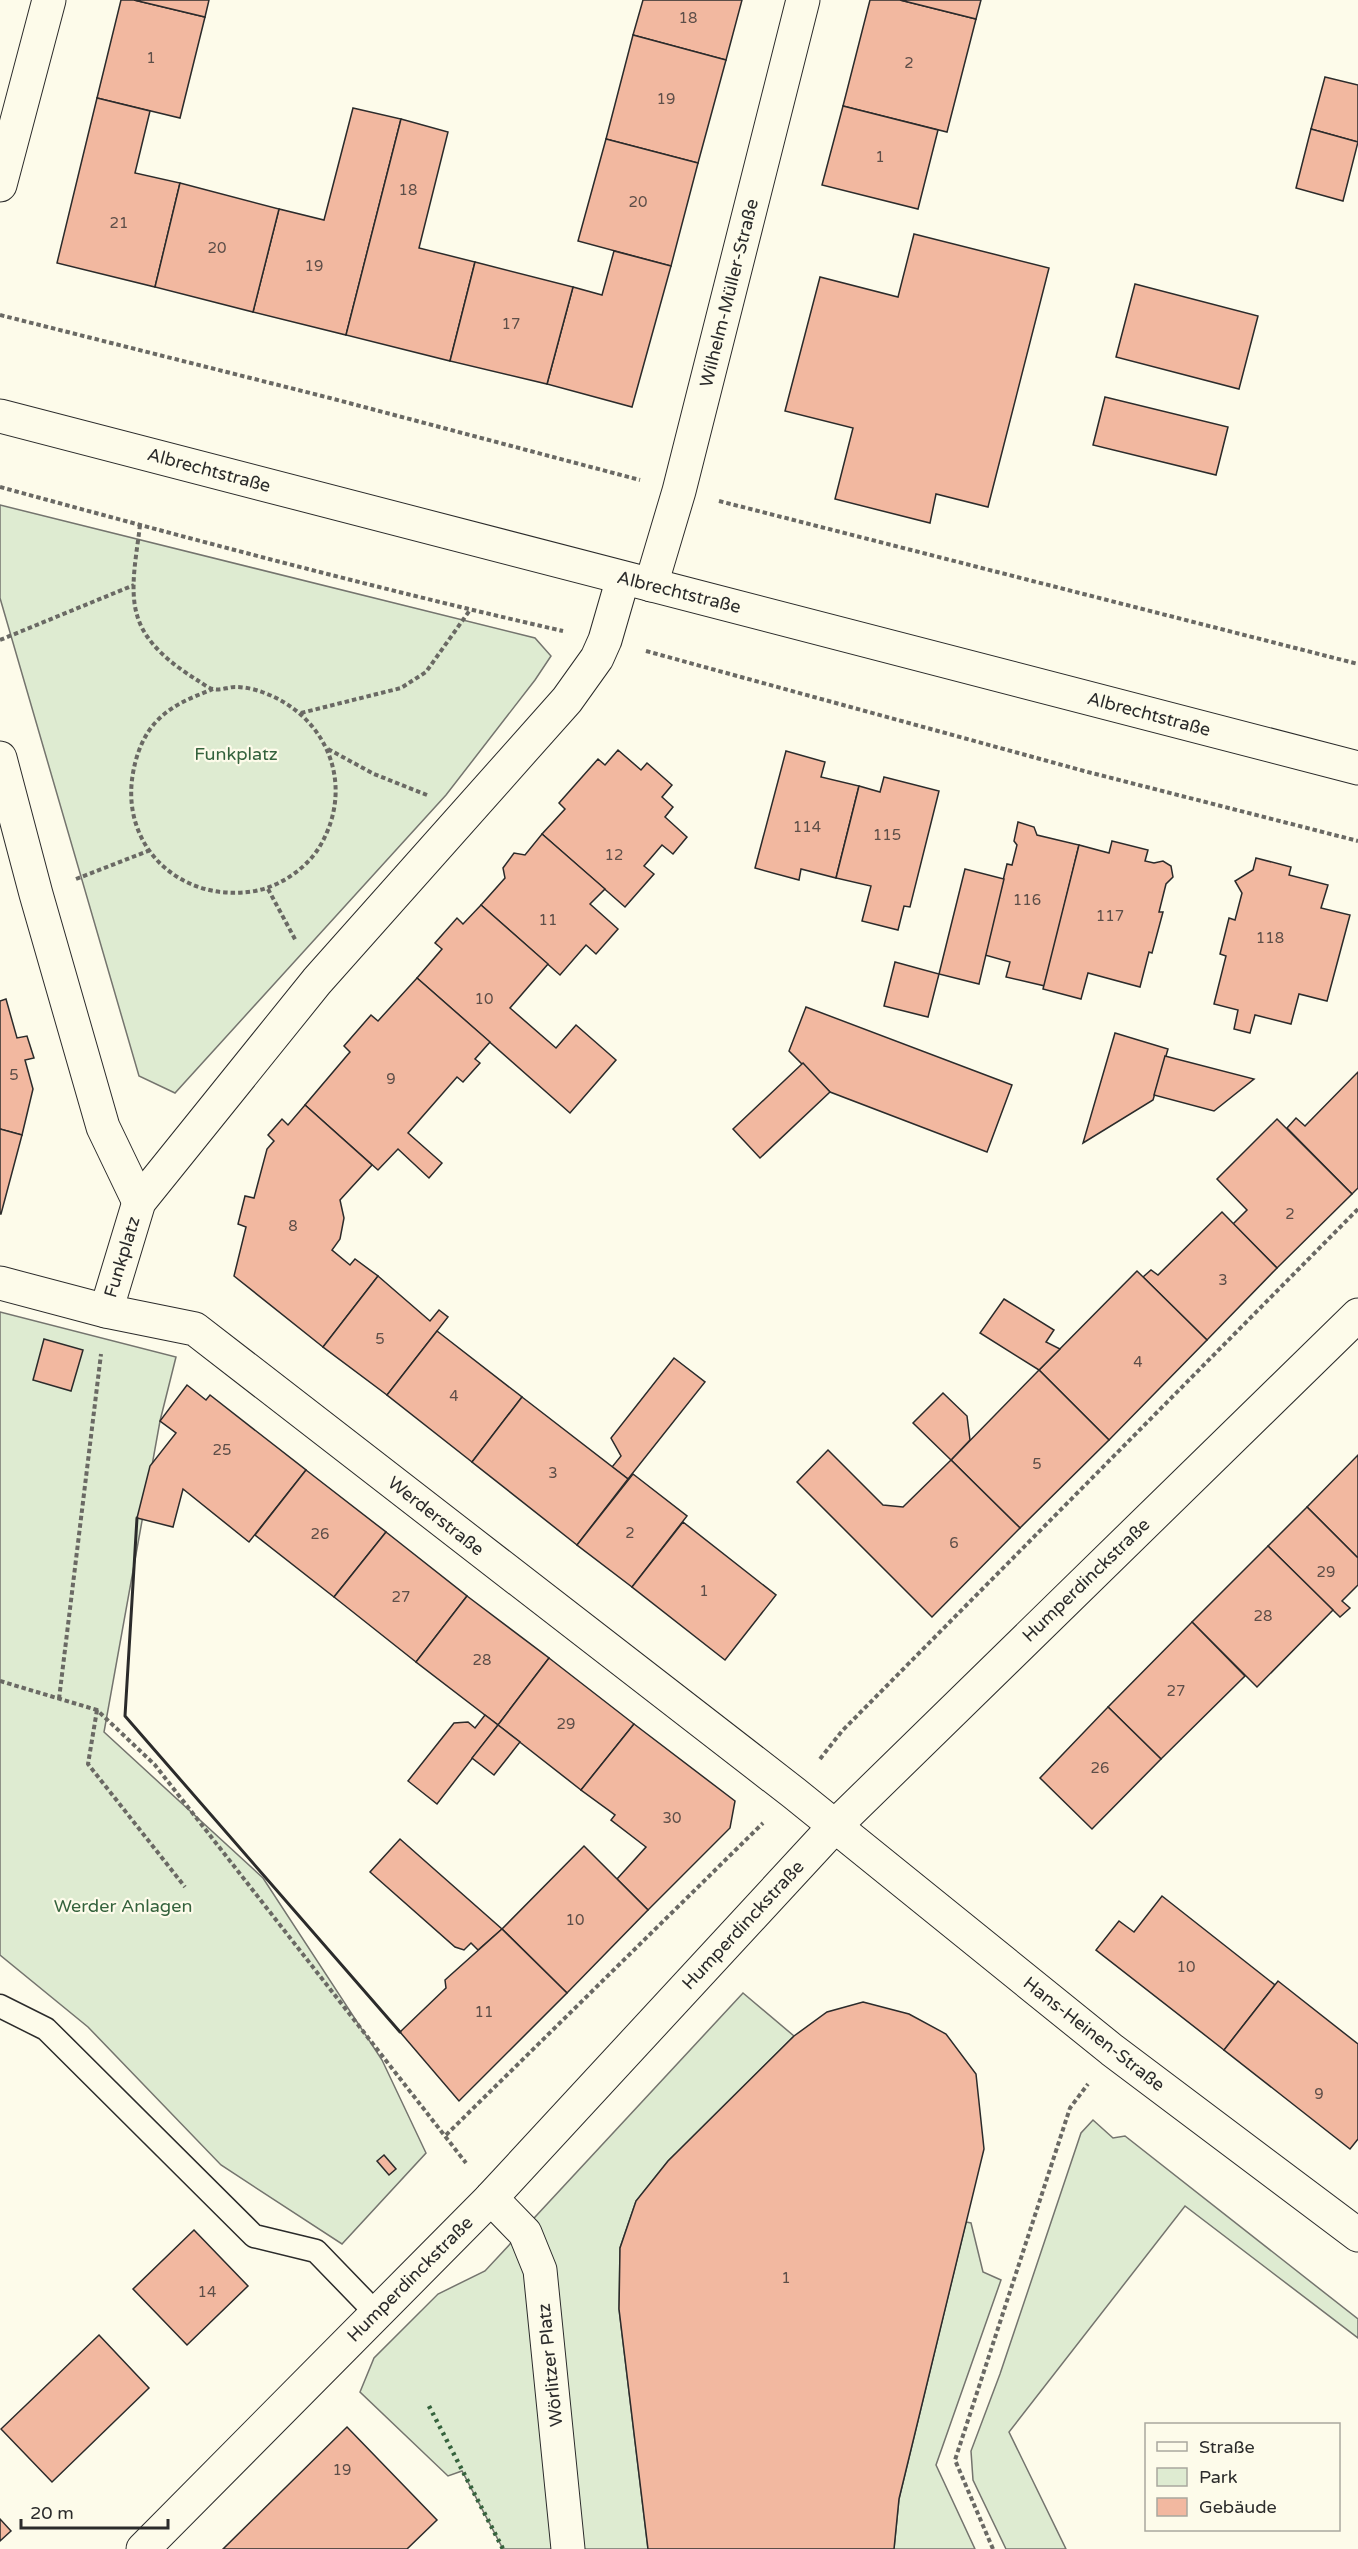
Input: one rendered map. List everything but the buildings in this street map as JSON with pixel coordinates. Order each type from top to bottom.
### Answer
[{"type":"street","points":[[0,185],[49,0]]},
{"type":"street","name":"Wilhelm-Müller-Straße","points":[[637,581],[679,491],[803,0]]},
{"type":"street","name":"Albrechtstraße","points":[[0,416],[1358,768]]},
{"type":"street","name":"Funkplatz","points":[[106,1311],[138,1202],[317,981],[590,672],[637,581]]},
{"type":"street","name":"Funkplatz","points":[[0,758],[36,894],[103,1127],[138,1202]]},
{"type":"street","name":"Werderstraße","points":[[0,1283],[106,1311],[195,1329],[794,1793],[834,1827]]},
{"type":"street","name":"Humperdinckstraße","points":[[142,2549],[491,2198],[834,1827],[1358,1315]]},
{"type":"street","name":"Hans-Heinen-Straße","points":[[834,1827],[1112,2050],[1358,2235]]},
{"type":"street","name":"Wörlitzer Platz","points":[[491,2198],[525,2234],[540,2270],[568,2549]]},
{"type":"lane","points":[[0,2006],[46,2029],[254,2236],[316,2251],[376,2313]]},
{"type":"path","points":[[0,487],[470,610],[605,640],[1084,771],[1358,841]]},
{"type":"path","points":[[140,525],[134,585],[137,616],[164,657],[213,689]]},
{"type":"path","points":[[0,640],[134,585]]},
{"type":"path","points":[[301,713],[401,688],[426,672],[470,610]]},
{"type":"path","points":[[236,687],[260,691],[282,700],[301,713],[316,729],[327,749],[336,782],[333,815],[320,846],[297,872],[268,889],[234,894],[202,890],[172,875],[148,851],[134,820],[130,786],[137,753],[154,724],[181,702],[213,689],[236,687]]},
{"type":"path","points":[[327,749],[374,774],[468,811]]},
{"type":"path","points":[[36,894],[148,851]]},
{"type":"path","points":[[268,889],[317,981]]},
{"type":"path","points":[[0,1682],[97,1710],[155,1765],[446,2135],[794,1793],[842,1731],[1358,1209]]},
{"type":"path","points":[[59,1698],[106,1311]]},
{"type":"path","points":[[97,1710],[88,1764],[185,1887]]},
{"type":"path","points":[[993,2549],[955,2460],[1070,2108],[1112,2050]]},
{"type":"green space","name":"Funkplatz","points":[[0,505],[535,638],[551,656],[446,795],[175,1093],[139,1076],[0,598]]},
{"type":"green space","name":"Werder Anlagen","points":[[0,1312],[176,1357],[160,1421],[104,1732],[263,1878],[382,2060],[426,2153],[342,2244],[221,2165],[88,2027],[0,1955]]},
{"type":"green space","points":[[743,1993],[794,2036],[668,2161],[636,2201],[620,2248],[619,2309],[648,2549],[503,2549],[462,2471],[448,2476],[360,2392],[374,2358],[438,2294],[485,2271]]},
{"type":"green space","points":[[1093,2120],[1113,2138],[1125,2136],[1358,2319],[1358,2338],[1185,2206],[1009,2432],[1066,2549],[1006,2549],[973,2480],[971,2451],[1000,2374],[1081,2133]]},
{"type":"green space","points":[[966,2222],[971,2223],[983,2272],[1001,2280],[936,2465],[975,2549],[894,2549],[899,2499]]},
{"type":"hedge","points":[[429,2406],[503,2549]]},
{"type":"wall","points":[[137,1518],[125,1716],[400,2032]]}]
